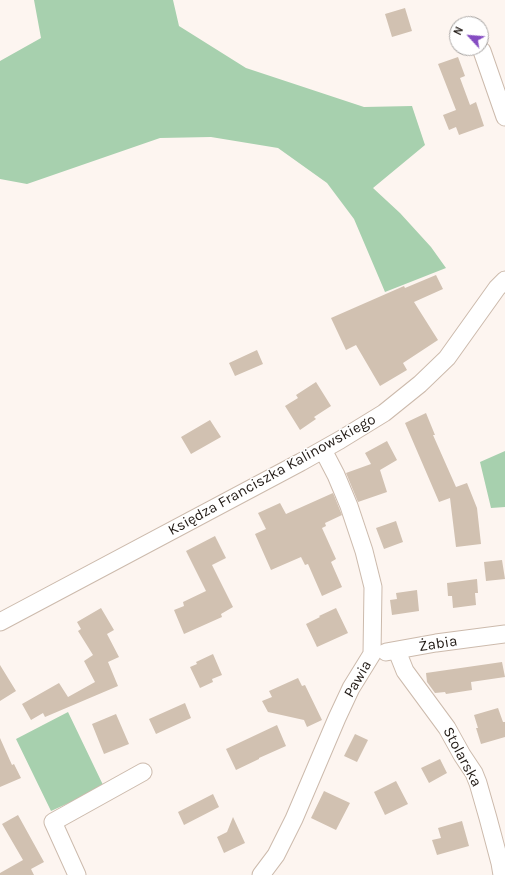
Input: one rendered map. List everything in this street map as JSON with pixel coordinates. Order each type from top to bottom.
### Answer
[{"type":"street","points":[[484,56],[505,117]]},
{"type":"street","name":"Księdza Franciszka Kalinowskiego","points":[[0,622],[301,462],[384,413],[420,384],[447,358],[505,280]]},
{"type":"street","name":"Pawia","points":[[261,875],[276,855],[294,819],[351,688],[372,654],[373,586],[364,551],[349,506],[336,475],[323,450]]},
{"type":"street","name":"Żabia","points":[[372,654],[397,651],[436,643],[505,634]]},
{"type":"street","name":"Stolarska","points":[[397,651],[405,671],[447,728],[474,773],[488,818],[502,875]]},
{"type":"street","points":[[78,875],[53,822],[143,772]]},
{"type":"green space","points":[[34,0],[173,0],[179,26],[246,68],[364,107],[412,106],[425,145],[373,188],[400,213],[431,247],[446,268],[385,292],[354,219],[327,183],[278,148],[211,137],[160,138],[27,184],[0,179],[0,61],[41,38]]},
{"type":"green space","points":[[505,451],[505,507],[491,508],[480,462]]},
{"type":"green space","points":[[68,712],[104,787],[51,811],[16,739]]},
{"type":"building","points":[[405,8],[412,31],[392,37],[385,14]]},
{"type":"building","points":[[458,57],[465,76],[460,78],[470,105],[476,102],[484,126],[459,135],[456,127],[449,130],[443,115],[456,110],[438,64]]},
{"type":"building","points":[[436,275],[443,289],[414,302],[438,340],[403,363],[407,370],[380,386],[356,345],[346,350],[331,318],[404,286],[405,288]]},
{"type":"building","points":[[257,350],[263,364],[235,376],[229,363]]},
{"type":"building","points":[[316,382],[331,406],[314,417],[316,419],[300,430],[285,406],[298,398],[296,395]]},
{"type":"building","points":[[426,413],[435,435],[433,435],[456,487],[467,483],[477,508],[481,544],[456,547],[450,498],[439,502],[405,423]]},
{"type":"building","points":[[210,420],[221,437],[191,454],[181,437]]},
{"type":"building","points":[[387,441],[397,460],[380,470],[387,492],[358,502],[346,473],[371,464],[365,453]]},
{"type":"building","points":[[333,493],[342,515],[325,523],[326,526],[322,528],[336,559],[331,562],[342,587],[322,596],[308,564],[305,565],[301,557],[271,570],[255,534],[266,529],[258,513],[280,503],[286,514]]},
{"type":"building","points":[[396,521],[403,542],[384,549],[376,528]]},
{"type":"building","points":[[215,536],[226,558],[212,565],[233,607],[221,614],[222,617],[184,634],[174,610],[184,606],[183,602],[206,591],[186,551]]},
{"type":"building","points":[[502,560],[505,579],[486,581],[484,562]]},
{"type":"building","points":[[477,579],[478,593],[475,593],[476,605],[453,608],[452,596],[448,596],[447,583]]},
{"type":"building","points":[[417,590],[419,611],[392,615],[390,600],[397,599],[396,593]]},
{"type":"building","points":[[101,608],[114,630],[107,634],[119,657],[108,662],[118,686],[45,717],[43,713],[31,720],[22,704],[59,683],[68,697],[95,682],[84,661],[93,655],[78,631],[81,629],[77,622]]},
{"type":"building","points":[[336,608],[348,633],[317,647],[306,624]]},
{"type":"building","points":[[213,654],[222,675],[212,679],[213,682],[200,688],[190,667],[197,664],[196,662]]},
{"type":"building","points":[[502,662],[505,677],[471,682],[472,690],[446,694],[445,692],[435,693],[427,682],[426,673]]},
{"type":"building","points":[[0,665],[16,691],[0,701]]},
{"type":"building","points":[[298,678],[302,686],[305,685],[322,720],[307,727],[304,720],[268,712],[262,701],[272,697],[269,691]]},
{"type":"building","points":[[185,703],[191,718],[156,734],[149,719]]},
{"type":"building","points":[[498,708],[503,722],[505,722],[505,737],[481,744],[474,715]]},
{"type":"building","points":[[116,714],[129,744],[104,754],[92,724]]},
{"type":"building","points":[[277,725],[286,746],[236,770],[226,749]]},
{"type":"building","points":[[355,734],[368,740],[357,762],[344,756]]},
{"type":"building","points":[[0,738],[12,765],[14,764],[21,778],[0,787]]},
{"type":"building","points":[[440,759],[447,773],[429,783],[421,768]]},
{"type":"building","points":[[396,781],[408,804],[385,815],[374,792]]},
{"type":"building","points":[[324,791],[350,803],[336,830],[311,818]]},
{"type":"building","points":[[213,794],[219,807],[184,825],[178,812]]},
{"type":"building","points":[[18,815],[44,862],[31,869],[34,875],[0,875],[0,873],[23,860],[2,824]]},
{"type":"building","points":[[233,817],[245,843],[224,853],[217,837],[227,832]]},
{"type":"building","points":[[462,821],[469,846],[437,855],[432,840],[441,838],[438,828]]}]
